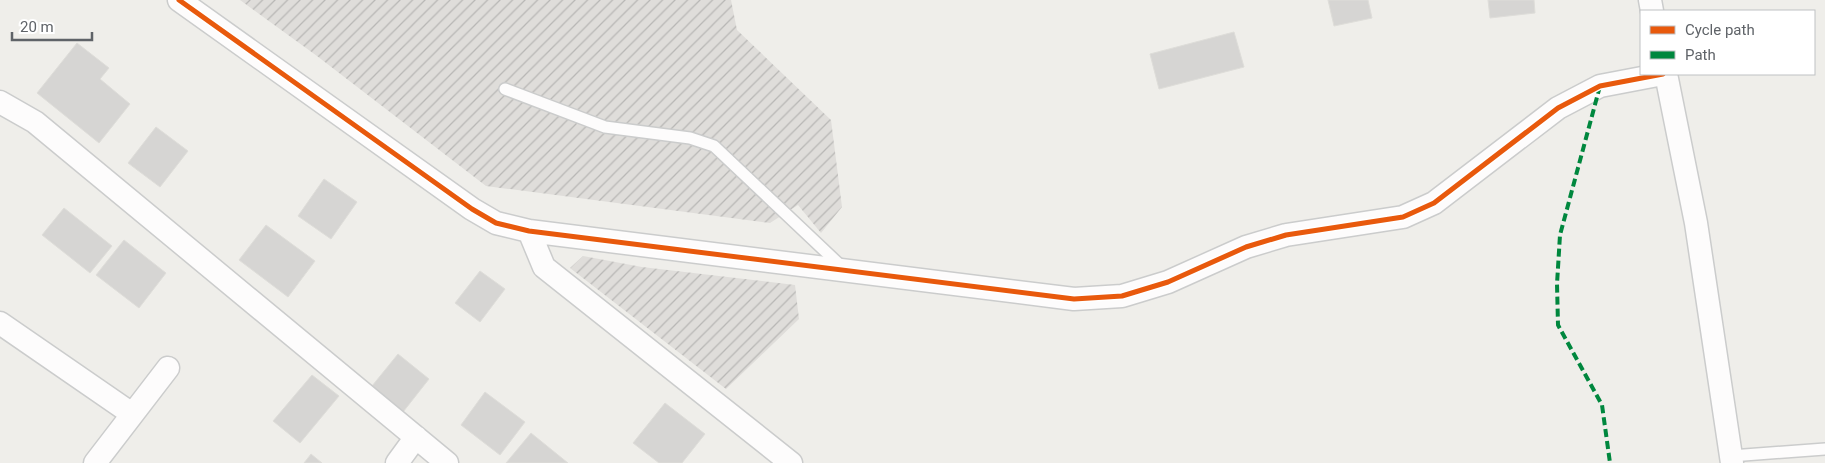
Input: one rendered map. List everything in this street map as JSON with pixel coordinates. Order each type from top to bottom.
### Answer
[{"type":"street","points":[[179,0],[472,209],[496,223],[529,231],[1074,299],[1122,296],[1168,282],[1246,247],[1286,235],[1403,217],[1434,204],[1558,108],[1600,86],[1660,75]]},
{"type":"street","points":[[1665,75],[1696,223],[1732,460]]},
{"type":"street","points":[[0,102],[35,122],[447,463]]},
{"type":"street","points":[[529,231],[544,267],[792,463]]},
{"type":"street","points":[[0,323],[132,414]]},
{"type":"street","points":[[95,463],[168,368]]},
{"type":"street","points":[[397,463],[416,437]]},
{"type":"lane","points":[[505,89],[605,127],[690,138],[714,146],[846,270]]},
{"type":"lane","points":[[1732,460],[1825,450]]},
{"type":"shaded area","points":[[240,0],[731,0],[737,30],[831,120],[842,207],[821,233],[798,205],[770,223],[486,186],[317,56]]},
{"type":"shaded area","points":[[583,256],[642,267],[795,285],[799,319],[726,389],[570,268]]},
{"type":"building","points":[[1328,0],[1368,0],[1372,18],[1334,26]]},
{"type":"building","points":[[1488,0],[1534,0],[1535,13],[1490,18]]},
{"type":"building","points":[[1234,32],[1244,67],[1159,89],[1150,54]]},
{"type":"building","points":[[77,43],[109,68],[100,79],[130,104],[99,143],[37,93]]},
{"type":"building","points":[[156,127],[188,151],[160,187],[128,163]]},
{"type":"building","points":[[324,179],[357,202],[331,239],[298,216]]},
{"type":"building","points":[[64,208],[112,246],[90,273],[42,235]]},
{"type":"building","points":[[266,225],[315,261],[288,297],[239,260]]},
{"type":"building","points":[[124,240],[166,273],[139,308],[96,275]]},
{"type":"building","points":[[480,271],[505,289],[480,322],[455,303]]},
{"type":"building","points":[[398,354],[429,379],[403,412],[372,386]]},
{"type":"building","points":[[312,375],[339,396],[300,443],[273,421]]},
{"type":"building","points":[[485,392],[525,422],[500,455],[461,425]]},
{"type":"building","points":[[665,403],[705,434],[682,463],[659,463],[633,443]]},
{"type":"building","points":[[531,433],[568,463],[506,463]]},
{"type":"building","points":[[311,454],[322,463],[304,463]]},
{"type":"marked path","points":[[1600,86],[1560,235],[1557,284],[1558,325],[1602,405],[1610,463]]},
{"type":"cycle path","points":[[179,0],[472,209],[496,223],[529,231],[1074,299],[1122,296],[1168,282],[1246,247],[1286,235],[1403,217],[1434,203],[1558,108],[1600,86],[1658,75]]}]
